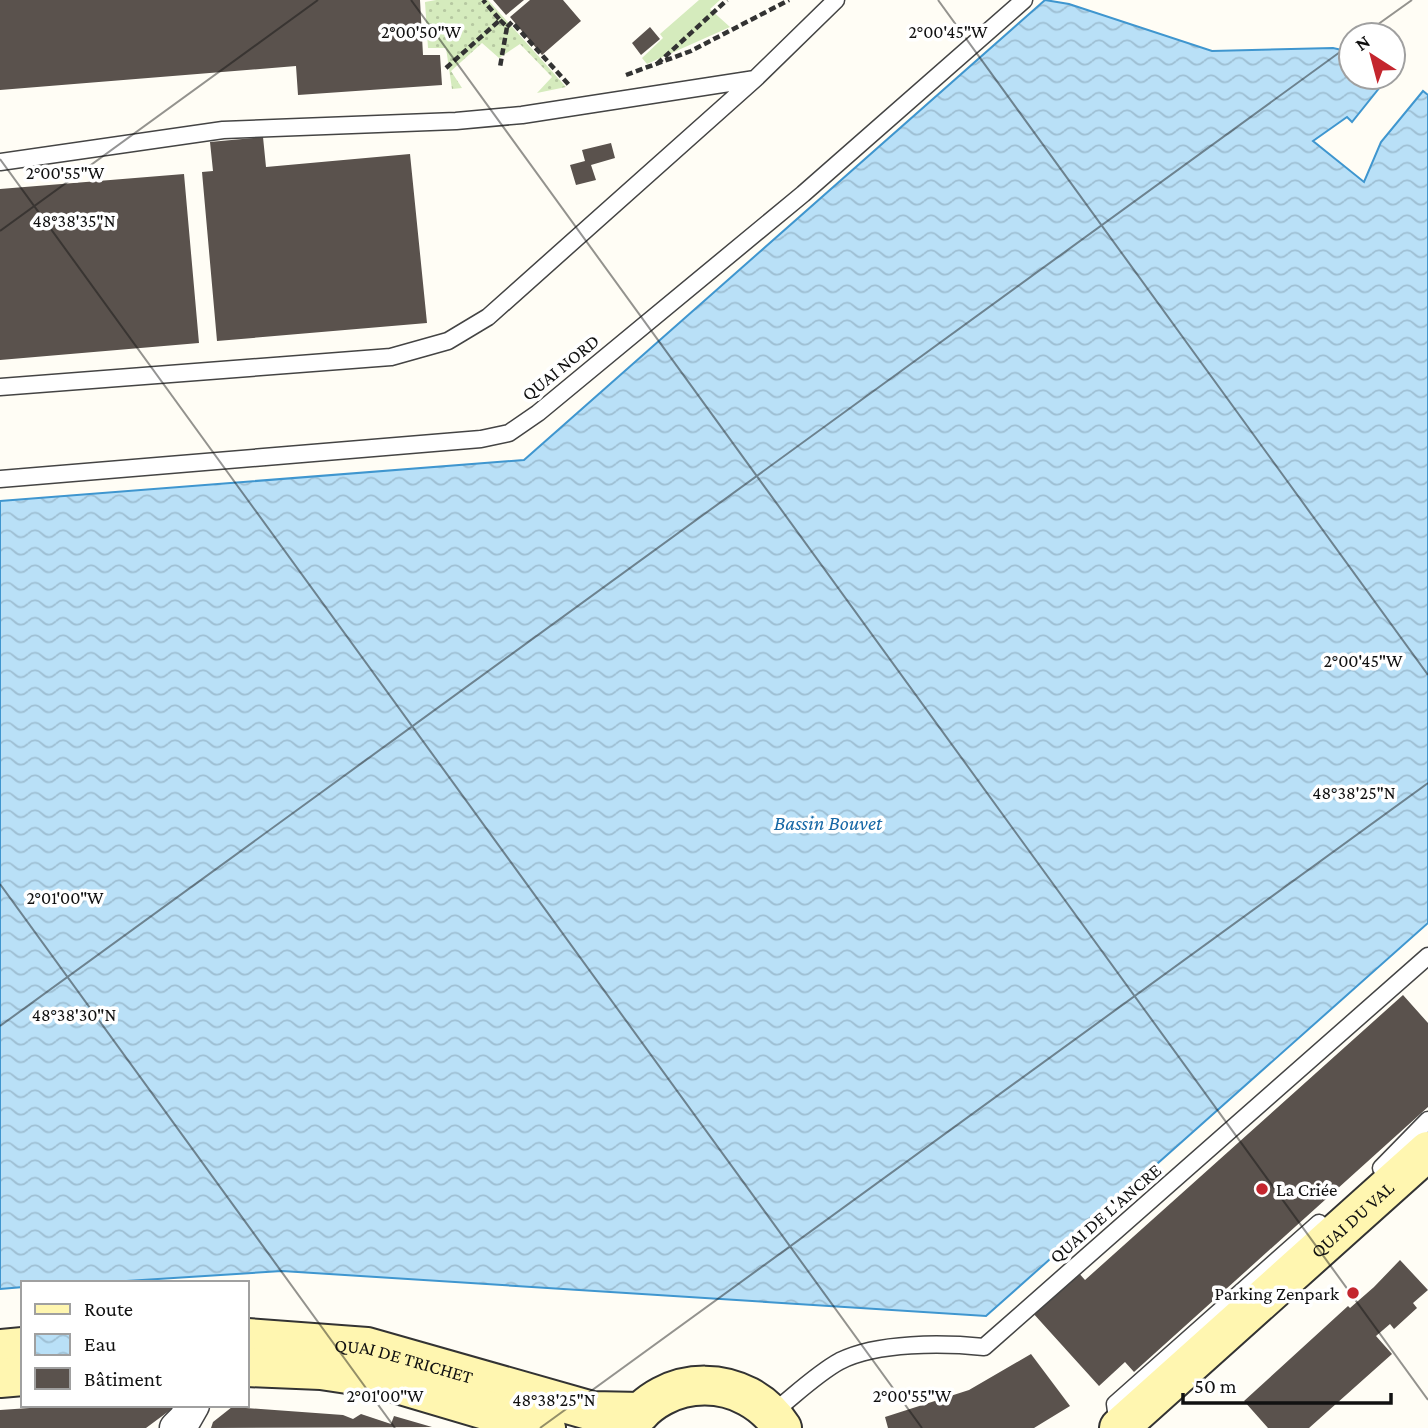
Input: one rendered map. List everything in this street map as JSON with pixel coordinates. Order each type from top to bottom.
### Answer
[{"type":"main road","name":"QUAI DU VAL","points":[[1118,1428],[1428,1152]]},
{"type":"main road","name":"QUAI DU VAL","points":[[1157,1428],[1428,1182]]},
{"type":"main road","name":"QUAI DE TRICHET","points":[[248,1338],[367,1347],[592,1411],[634,1420]]},
{"type":"main road","points":[[0,1349],[21,1347]]},
{"type":"main road","name":"QUAI DE TRICHET","points":[[248,1367],[321,1370],[381,1380],[546,1428]]},
{"type":"main road","points":[[0,1378],[21,1376]]},
{"type":"main road","points":[[634,1420],[667,1393],[698,1385],[738,1391],[777,1421]]},
{"type":"street","points":[[176,1428],[186,1419],[193,1407]]},
{"type":"lane","points":[[0,387],[391,357],[449,341],[488,317],[755,79],[836,0]]},
{"type":"lane","name":"QUAI NORD","points":[[0,479],[481,439],[509,433],[538,413],[803,194],[1024,0]]},
{"type":"lane","points":[[0,162],[223,130],[456,121],[522,115],[755,79]]},
{"type":"lane","name":"QUAI DE L'ANCRE","points":[[777,1421],[837,1362],[852,1356],[885,1349],[958,1345],[984,1347],[1428,956]]},
{"type":"lane","points":[[1367,1180],[1428,1120]]},
{"type":"lane","points":[[1118,1428],[1115,1404],[1327,1216]]},
{"type":"path","points":[[483,0],[507,27]]},
{"type":"path","points":[[653,66],[727,0]]},
{"type":"path","points":[[614,79],[691,51],[789,0]]},
{"type":"path","points":[[446,68],[500,20]]},
{"type":"path","points":[[500,67],[507,27],[512,22],[568,84],[572,87],[582,86]]},
{"type":"green space","points":[[488,0],[566,87],[537,93],[552,77],[520,44],[499,58],[482,43],[451,71],[462,88],[452,89],[446,48],[428,48],[425,2]]},
{"type":"green space","points":[[699,0],[720,0],[710,9],[730,27],[647,64],[642,58],[663,38],[660,34]]},
{"type":"water","name":"Bassin Bouvet","points":[[1045,0],[1069,4],[1212,51],[1337,49],[1337,91],[1377,91],[1352,122],[1347,117],[1313,141],[1364,182],[1381,142],[1423,91],[1428,95],[1428,923],[986,1316],[282,1271],[126,1281],[21,1281],[21,1287],[0,1289],[0,501],[524,460]]},
{"type":"building","points":[[0,0],[420,0],[423,55],[440,55],[442,85],[298,95],[296,66],[0,90]]},
{"type":"building","points":[[493,0],[524,0],[506,15]]},
{"type":"building","points":[[530,0],[563,0],[581,21],[542,55],[510,17]]},
{"type":"building","points":[[650,27],[660,39],[641,55],[632,43]]},
{"type":"building","points":[[263,137],[266,167],[410,154],[427,323],[217,341],[202,172],[213,171],[210,142]]},
{"type":"building","points":[[611,143],[615,158],[591,165],[596,180],[576,185],[570,165],[585,161],[582,150]]},
{"type":"building","points":[[184,174],[199,343],[0,360],[0,189]]},
{"type":"building","name":"La Criée","points":[[1403,995],[1428,1023],[1428,1107],[1134,1372],[1125,1362],[1099,1386],[1032,1312],[1077,1271],[1085,1280]]},
{"type":"building","points":[[1400,1260],[1428,1290],[1413,1303],[1417,1308],[1394,1329],[1390,1324],[1376,1336],[1392,1354],[1309,1428],[1268,1428],[1244,1401],[1348,1306],[1350,1308],[1374,1287]]},
{"type":"building","points":[[1031,1354],[1070,1406],[1034,1428],[888,1428],[885,1417],[969,1390]]},
{"type":"building","points":[[44,1407],[173,1408],[146,1428],[0,1428],[0,1410]]},
{"type":"building","points":[[232,1407],[343,1415],[353,1419],[361,1414],[391,1424],[394,1416],[432,1427],[211,1428],[213,1422]]},
{"type":"place","name":"La Criée","points":[[1262,1189]]},
{"type":"place","name":"Parking Zenpark","points":[[1353,1293]]}]
